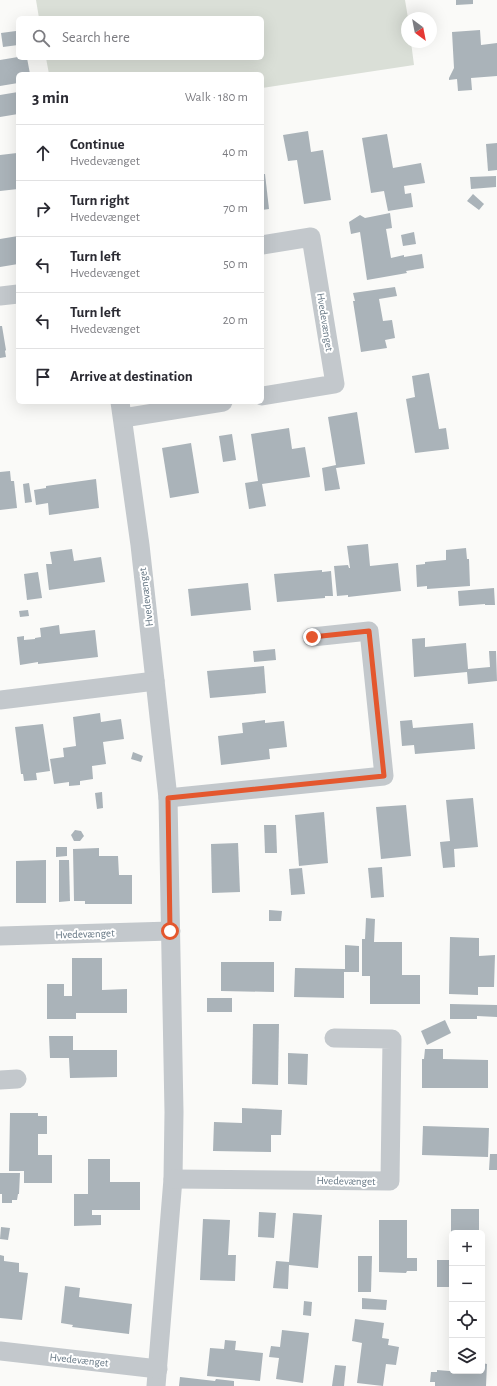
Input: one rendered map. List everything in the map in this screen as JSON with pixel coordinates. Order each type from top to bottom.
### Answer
[{"type":"street","name":"Hvedevænget","points":[[264,245],[311,237],[335,384],[264,396]]},
{"type":"street","points":[[0,296],[16,294]]},
{"type":"street","name":"Hvedevænget","points":[[0,1351],[157,1378],[173,1179],[174,1112],[168,798],[156,681],[121,410],[198,404]]},
{"type":"street","points":[[168,798],[384,776],[369,631],[312,637]]},
{"type":"street","points":[[0,700],[156,681]]},
{"type":"street","name":"Hvedevænget","points":[[0,936],[170,931]]},
{"type":"street","name":"Hvedevænget","points":[[173,1179],[390,1181],[392,1039],[334,1038]]},
{"type":"shaded area","points":[[36,0],[405,0],[407,12],[401,12],[401,48],[412,48],[414,65],[264,88],[264,72],[49,72],[46,60],[264,60],[264,16],[39,16]]},
{"type":"building","points":[[456,0],[473,0],[473,4],[456,5]]},
{"type":"building","points":[[480,30],[481,45],[497,43],[497,76],[471,78],[472,90],[458,91],[457,79],[449,80],[454,68],[452,32]]},
{"type":"building","points":[[16,31],[16,45],[3,47],[1,33]]},
{"type":"building","points":[[16,57],[16,60],[27,60],[30,72],[16,72],[16,83],[0,86],[0,60]]},
{"type":"building","points":[[16,92],[16,114],[0,117],[0,95]]},
{"type":"building","points":[[308,131],[311,152],[323,150],[331,200],[304,204],[297,160],[288,161],[283,135]]},
{"type":"building","points":[[387,134],[393,168],[421,163],[425,183],[404,186],[405,194],[411,193],[413,207],[388,211],[384,191],[371,193],[362,138]]},
{"type":"building","points":[[497,143],[497,170],[488,171],[486,144]]},
{"type":"building","points":[[16,153],[16,189],[0,191],[0,155]]},
{"type":"building","points":[[264,174],[265,174],[269,209],[264,210]]},
{"type":"building","points":[[496,176],[496,187],[471,189],[470,177]]},
{"type":"building","points":[[473,194],[484,204],[479,210],[467,201]]},
{"type":"building","points":[[390,213],[392,228],[386,229],[391,258],[404,255],[404,257],[422,254],[424,268],[406,271],[407,273],[367,280],[360,232],[351,234],[349,222],[360,215],[365,218]]},
{"type":"building","points":[[414,232],[416,244],[403,246],[401,235]]},
{"type":"building","points":[[16,236],[16,264],[0,267],[0,239]]},
{"type":"building","points":[[395,287],[397,296],[379,299],[383,321],[392,320],[395,338],[385,340],[387,348],[361,352],[353,293]]},
{"type":"building","points":[[0,326],[2,326],[6,357],[0,358]]},
{"type":"building","points":[[429,373],[439,429],[446,428],[449,449],[415,453],[406,399],[415,397],[412,376]]},
{"type":"building","points":[[357,412],[365,464],[336,468],[340,489],[325,491],[322,468],[336,465],[328,417]]},
{"type":"building","points":[[289,428],[292,449],[305,447],[310,477],[262,484],[266,506],[249,509],[245,483],[258,481],[251,434]]},
{"type":"building","points":[[232,434],[236,460],[223,462],[219,436]]},
{"type":"building","points":[[191,443],[199,493],[170,498],[162,448]]},
{"type":"building","points":[[10,471],[11,481],[14,481],[17,508],[0,510],[0,472]]},
{"type":"building","points":[[96,479],[99,508],[49,515],[48,503],[36,505],[34,490],[46,488],[46,486]]},
{"type":"building","points":[[29,483],[32,502],[25,503],[23,484]]},
{"type":"building","points":[[368,544],[370,566],[398,563],[401,591],[348,597],[348,595],[337,596],[334,566],[348,565],[350,568],[347,546]]},
{"type":"building","points":[[466,548],[467,559],[469,559],[470,586],[427,589],[427,586],[417,587],[416,565],[425,564],[425,562],[446,560],[446,550]]},
{"type":"building","points":[[72,549],[74,561],[101,557],[105,582],[49,590],[46,564],[52,564],[50,552]]},
{"type":"building","points":[[322,570],[322,572],[331,571],[333,596],[277,602],[274,574]]},
{"type":"building","points":[[38,572],[42,598],[27,600],[24,574]]},
{"type":"building","points":[[248,583],[251,610],[191,616],[188,589]]},
{"type":"building","points":[[494,588],[495,605],[485,604],[459,606],[458,591]]},
{"type":"building","points":[[28,610],[29,616],[20,617],[19,611]]},
{"type":"building","points":[[59,625],[60,634],[95,630],[98,657],[20,665],[17,637],[24,636],[24,640],[35,639],[41,637],[40,628]]},
{"type":"building","points":[[425,638],[425,647],[466,643],[468,669],[490,667],[489,651],[496,651],[497,681],[468,684],[467,672],[414,677],[412,639]]},
{"type":"building","points":[[275,649],[276,660],[254,662],[253,651]]},
{"type":"building","points":[[264,666],[266,693],[210,698],[207,671]]},
{"type":"building","points":[[100,713],[101,722],[121,719],[124,739],[103,742],[106,764],[92,766],[93,779],[80,781],[80,785],[69,786],[69,782],[54,784],[50,759],[64,757],[63,748],[76,746],[73,717]]},
{"type":"building","points":[[265,720],[265,723],[284,721],[287,747],[269,749],[270,759],[221,765],[218,736],[243,733],[242,723]]},
{"type":"building","points":[[412,720],[413,728],[473,723],[475,749],[415,754],[414,745],[402,746],[400,721]]},
{"type":"building","points":[[43,724],[50,771],[36,773],[37,780],[24,781],[23,774],[21,774],[15,727]]},
{"type":"building","points":[[133,752],[143,756],[141,762],[131,759]]},
{"type":"building","points":[[102,792],[103,808],[97,809],[95,793]]},
{"type":"building","points":[[473,798],[478,847],[454,849],[455,867],[443,868],[440,842],[450,841],[446,800]]},
{"type":"building","points":[[406,805],[411,856],[381,859],[376,807]]},
{"type":"building","points":[[324,812],[328,863],[299,866],[295,815]]},
{"type":"building","points":[[264,825],[276,825],[277,853],[265,853]]},
{"type":"building","points":[[75,830],[81,831],[84,836],[80,841],[74,841],[71,835]]},
{"type":"building","points":[[238,843],[240,892],[212,893],[211,844]]},
{"type":"building","points":[[56,847],[67,847],[67,856],[56,857]]},
{"type":"building","points":[[99,848],[99,856],[118,856],[119,875],[132,875],[132,904],[85,904],[85,901],[74,901],[73,849]]},
{"type":"building","points":[[46,860],[46,903],[16,903],[16,861]]},
{"type":"building","points":[[59,860],[69,860],[70,901],[59,902]]},
{"type":"building","points":[[382,867],[384,897],[371,898],[368,868]]},
{"type":"building","points":[[302,868],[305,894],[291,895],[289,869]]},
{"type":"building","points":[[269,910],[282,911],[281,921],[269,921]]},
{"type":"building","points":[[366,918],[375,919],[374,942],[402,942],[402,975],[420,975],[420,1004],[370,1004],[370,976],[362,976],[362,939],[365,939]]},
{"type":"building","points":[[450,937],[479,938],[479,956],[495,955],[494,987],[478,987],[478,995],[449,994]]},
{"type":"building","points":[[345,945],[359,946],[359,972],[344,972],[344,998],[294,997],[295,968],[345,969]]},
{"type":"building","points":[[72,958],[102,958],[102,990],[127,989],[127,1013],[76,1013],[76,1019],[47,1019],[47,984],[64,984],[64,996],[72,996]]},
{"type":"building","points":[[221,962],[274,962],[274,992],[221,991]]},
{"type":"building","points":[[207,998],[232,998],[232,1012],[207,1012]]},
{"type":"building","points":[[450,1004],[497,1005],[497,1017],[477,1016],[477,1019],[450,1019]]},
{"type":"building","points":[[445,1020],[451,1033],[427,1045],[421,1031]]},
{"type":"building","points":[[253,1024],[279,1024],[278,1085],[252,1084]]},
{"type":"building","points":[[49,1036],[73,1036],[73,1050],[117,1050],[117,1077],[70,1078],[69,1058],[50,1058]]},
{"type":"building","points":[[425,1049],[443,1049],[443,1059],[488,1060],[488,1088],[422,1088],[422,1059],[424,1059]]},
{"type":"building","points":[[288,1053],[308,1054],[307,1085],[288,1084]]},
{"type":"building","points":[[242,1108],[282,1110],[281,1135],[271,1135],[271,1152],[213,1151],[214,1122],[242,1123]]},
{"type":"building","points":[[10,1113],[38,1113],[38,1116],[47,1116],[47,1134],[38,1134],[38,1155],[52,1155],[52,1183],[24,1183],[24,1171],[9,1171]]},
{"type":"building","points":[[423,1126],[489,1128],[488,1157],[422,1155]]},
{"type":"building","points":[[490,1154],[497,1154],[497,1170],[489,1170]]},
{"type":"building","points":[[88,1159],[110,1159],[110,1182],[140,1182],[140,1210],[92,1210],[92,1215],[101,1215],[101,1225],[74,1226],[74,1194],[88,1194]]},
{"type":"building","points":[[0,1173],[20,1173],[19,1194],[17,1200],[12,1200],[12,1203],[2,1203],[2,1194],[0,1194]]},
{"type":"building","points":[[451,1209],[479,1209],[479,1230],[451,1230]]},
{"type":"building","points":[[259,1212],[276,1213],[274,1238],[258,1237]]},
{"type":"building","points":[[293,1213],[322,1215],[318,1268],[289,1265],[288,1289],[273,1288],[276,1261],[289,1262]]},
{"type":"building","points":[[203,1219],[230,1220],[228,1255],[236,1255],[235,1281],[200,1280]]},
{"type":"building","points":[[379,1220],[407,1220],[407,1258],[417,1258],[417,1271],[407,1271],[406,1273],[379,1272]]},
{"type":"building","points":[[1,1227],[10,1228],[8,1240],[0,1239]]},
{"type":"building","points":[[0,1255],[4,1256],[4,1261],[19,1263],[19,1272],[28,1273],[22,1320],[0,1318]]},
{"type":"building","points":[[358,1256],[372,1256],[371,1292],[358,1292]]},
{"type":"building","points":[[437,1260],[449,1260],[449,1287],[437,1287]]},
{"type":"building","points":[[65,1286],[80,1288],[79,1297],[132,1304],[129,1334],[72,1327],[73,1325],[61,1323]]},
{"type":"building","points":[[362,1298],[387,1300],[386,1310],[362,1309]]},
{"type":"building","points":[[304,1301],[312,1302],[311,1316],[303,1315]]},
{"type":"building","points":[[355,1319],[384,1323],[382,1338],[389,1339],[388,1345],[399,1347],[396,1365],[386,1364],[383,1386],[357,1383],[362,1343],[352,1341]]},
{"type":"building","points":[[282,1330],[309,1333],[303,1383],[276,1379],[279,1358],[269,1357],[271,1346],[280,1347]]},
{"type":"building","points":[[225,1340],[236,1341],[235,1350],[263,1353],[260,1381],[207,1376],[210,1348],[224,1349]]},
{"type":"building","points":[[485,1364],[487,1364],[486,1386],[435,1386],[435,1382],[430,1382],[431,1372],[437,1372],[437,1370],[449,1371],[449,1374],[485,1374]]},
{"type":"building","points":[[335,1365],[346,1366],[344,1386],[332,1386]]},
{"type":"building","points":[[180,1377],[215,1381],[216,1379],[234,1381],[234,1386],[179,1386]]},
{"type":"route","points":[[170,931],[168,798],[384,776],[369,631],[312,637]]}]
